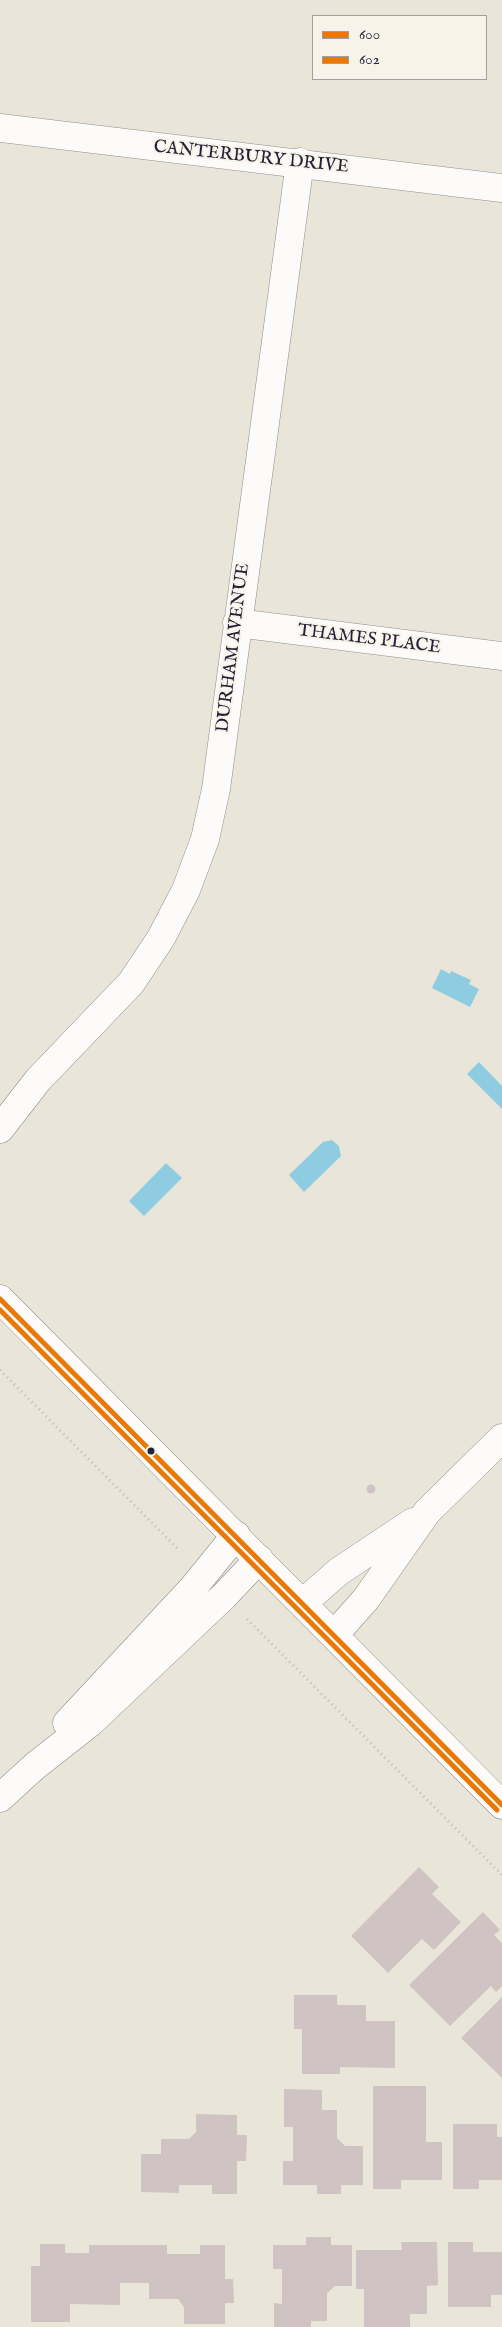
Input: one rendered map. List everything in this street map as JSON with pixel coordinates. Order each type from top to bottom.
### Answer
[{"type":"street","name":"CANTERBURY DRIVE","points":[[0,128],[198,153],[300,162],[502,188]]},
{"type":"street","name":"DURHAM AVENUE","points":[[0,1129],[38,1080],[131,983],[161,938],[186,890],[205,839],[216,789],[300,162]]},
{"type":"street","name":"THAMES PLACE","points":[[237,623],[502,656]]},
{"type":"street","name":"DURHAM AVENUE","points":[[0,1108],[38,1080]]},
{"type":"street","points":[[0,1298],[502,1805]]},
{"type":"street","points":[[334,1636],[366,1599],[427,1512],[502,1438]]},
{"type":"street","points":[[303,1603],[338,1572],[427,1512]]},
{"type":"street","points":[[35,1766],[77,1711],[203,1575],[236,1535]]},
{"type":"street","points":[[0,1798],[35,1766],[91,1722],[224,1596],[259,1559]]},
{"type":"path","points":[[0,1370],[203,1575]]},
{"type":"path","points":[[224,1596],[502,1875]]},
{"type":"water","points":[[441,969],[450,974],[451,971],[471,980],[469,984],[479,989],[470,1007],[432,988]]},
{"type":"water","points":[[479,1062],[502,1086],[502,1109],[467,1074]]},
{"type":"water","points":[[332,1140],[339,1146],[341,1156],[304,1192],[289,1175],[323,1142]]},
{"type":"water","points":[[166,1163],[182,1178],[144,1216],[129,1201]]},
{"type":"building","points":[[371,1485],[375,1489],[371,1493],[367,1489]]},
{"type":"building","points":[[419,1867],[439,1887],[432,1894],[461,1922],[434,1950],[422,1939],[388,1973],[351,1936]]},
{"type":"building","points":[[483,1912],[500,1930],[494,1935],[502,1943],[502,1986],[496,1992],[491,1986],[450,2026],[409,1985]]},
{"type":"building","points":[[294,1995],[337,1995],[337,2005],[366,2005],[366,2021],[395,2021],[395,2068],[340,2067],[340,2074],[302,2074],[302,2029],[294,2029]]},
{"type":"building","points":[[502,1997],[502,2078],[461,2038]]},
{"type":"building","points":[[373,2086],[426,2086],[426,2142],[442,2142],[442,2180],[401,2180],[401,2189],[373,2189]]},
{"type":"building","points":[[284,2089],[322,2090],[322,2110],[337,2110],[337,2138],[345,2146],[363,2146],[363,2185],[341,2185],[341,2194],[317,2194],[317,2185],[283,2185],[283,2161],[293,2161],[293,2127],[284,2127]]},
{"type":"building","points":[[196,2114],[237,2115],[237,2135],[247,2135],[246,2161],[237,2161],[237,2194],[212,2194],[212,2185],[179,2185],[179,2193],[141,2192],[141,2154],[161,2154],[161,2139],[189,2139],[196,2132]]},
{"type":"building","points":[[453,2124],[497,2124],[497,2137],[502,2137],[502,2180],[479,2180],[479,2189],[453,2189]]},
{"type":"building","points":[[306,2237],[331,2237],[331,2245],[352,2245],[352,2286],[335,2286],[327,2293],[327,2321],[311,2321],[311,2327],[274,2327],[274,2303],[282,2304],[282,2269],[273,2269],[273,2245],[306,2245]]},
{"type":"building","points":[[401,2242],[437,2242],[438,2285],[427,2286],[427,2314],[410,2314],[410,2327],[364,2327],[364,2289],[356,2289],[356,2250],[402,2250]]},
{"type":"building","points":[[448,2242],[473,2242],[473,2252],[502,2252],[502,2295],[491,2295],[491,2307],[448,2307]]},
{"type":"building","points":[[40,2244],[65,2244],[65,2253],[89,2253],[89,2245],[167,2245],[167,2254],[200,2254],[200,2245],[225,2245],[225,2279],[233,2279],[234,2303],[225,2303],[225,2324],[184,2324],[184,2307],[178,2299],[149,2299],[149,2283],[120,2283],[120,2305],[70,2304],[70,2322],[31,2322],[31,2266],[40,2266]]},
{"type":"transit line","name":"600","points":[[0,1299],[502,1805]]},
{"type":"transit line","name":"602","points":[[0,1310],[497,1810]]}]
